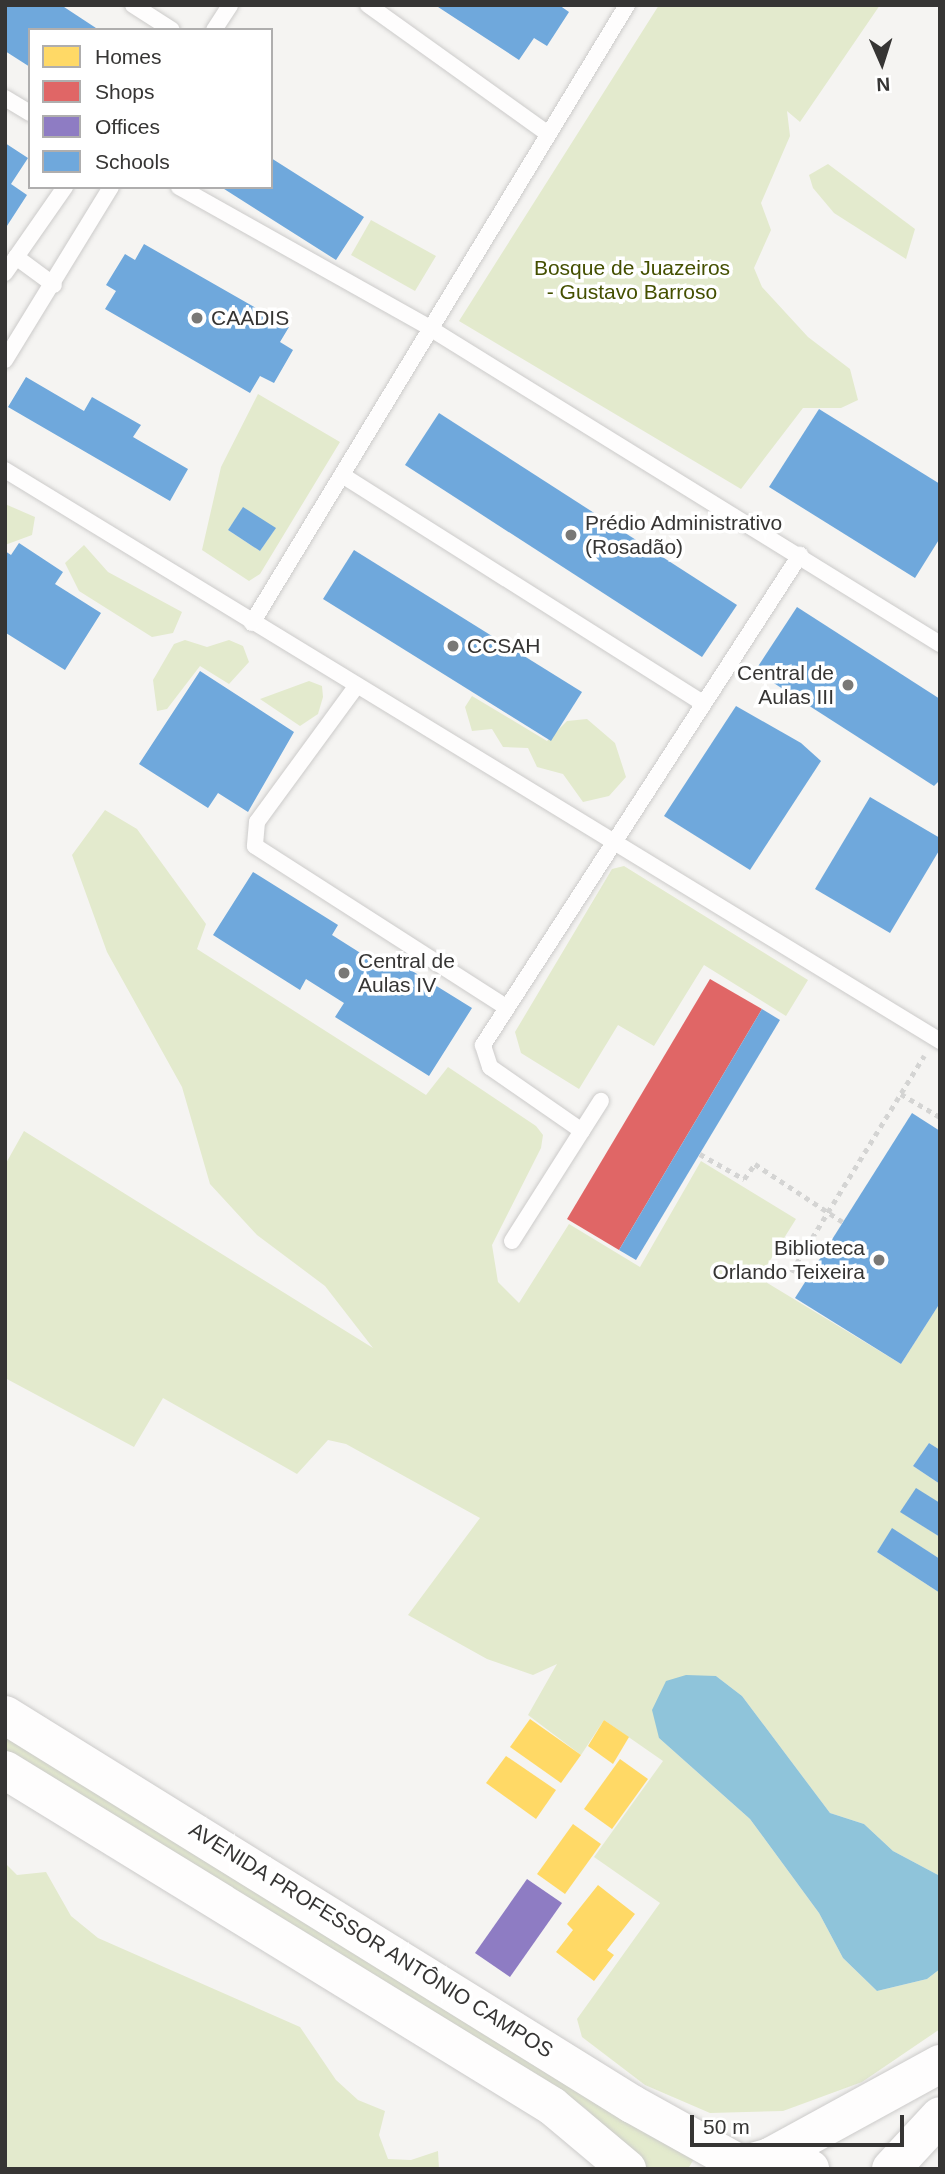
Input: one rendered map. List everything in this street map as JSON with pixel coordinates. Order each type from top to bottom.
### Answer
[{"type":"street","name":"AVENIDA PROFESSOR ANTÔNIO CAMPOS","points":[[5,1715],[632,2104],[745,2163],[810,2169]]},
{"type":"street","points":[[5,1770],[552,2106],[627,2169]]},
{"type":"street","points":[[745,2163],[940,2064]]},
{"type":"street","points":[[891,2169],[940,2116]]},
{"type":"lane","points":[[133,5],[169,28]]},
{"type":"lane","points":[[215,28],[230,5]]},
{"type":"lane","points":[[368,5],[548,134]]},
{"type":"lane","points":[[252,623],[428,327],[627,5]]},
{"type":"lane","points":[[5,98],[28,112]]},
{"type":"lane","points":[[5,273],[64,189]]},
{"type":"lane","points":[[5,360],[54,285],[110,189]]},
{"type":"lane","points":[[183,189],[428,327],[940,644]]},
{"type":"lane","points":[[16,257],[54,285]]},
{"type":"lane","points":[[5,470],[355,688],[616,842],[940,1041]]},
{"type":"lane","points":[[342,475],[702,703]]},
{"type":"lane","points":[[582,1131],[484,1059],[483,1045],[800,555]]},
{"type":"lane","points":[[355,688],[257,822],[255,846],[506,1007]]},
{"type":"lane","points":[[512,1241],[601,1101]]},
{"type":"path","points":[[791,1272],[924,1055]]},
{"type":"path","points":[[901,1094],[940,1117]]},
{"type":"path","points":[[700,1154],[744,1179],[755,1164],[843,1222]]},
{"type":"green space","name":"Bosque de Juazeiros - Gustavo Barroso","points":[[659,5],[880,5],[800,122],[787,111],[790,136],[761,203],[771,230],[754,268],[762,287],[808,337],[850,369],[858,400],[841,408],[803,408],[741,489],[459,321]]},
{"type":"green space","points":[[828,164],[915,229],[906,259],[834,213],[813,188],[809,175]]},
{"type":"green space","points":[[371,220],[436,256],[415,291],[351,255]]},
{"type":"green space","points":[[258,394],[340,442],[260,574],[249,581],[202,550],[221,467]],"holes":[[[243,508],[275,529],[260,551],[228,530]]]},
{"type":"green space","points":[[5,504],[35,517],[32,535],[5,545]]},
{"type":"green space","points":[[84,545],[108,572],[182,612],[173,633],[152,637],[79,591],[65,563]]},
{"type":"green space","points":[[185,640],[207,647],[229,640],[243,646],[249,662],[229,684],[200,666],[167,709],[157,711],[153,680],[174,644]]},
{"type":"green space","points":[[309,681],[322,686],[323,697],[318,714],[300,726],[260,699]]},
{"type":"green space","points":[[472,696],[547,741],[567,721],[587,719],[615,743],[626,777],[609,796],[583,802],[563,774],[537,767],[528,748],[503,747],[492,729],[472,731],[465,707]]},
{"type":"green space","points":[[105,810],[137,829],[206,924],[197,949],[426,1095],[448,1067],[536,1126],[543,1135],[541,1148],[492,1245],[498,1282],[519,1303],[569,1224],[640,1267],[701,1161],[796,1219],[759,1278],[901,1364],[940,1303],[940,1450],[929,1443],[913,1466],[940,1484],[940,1503],[901,1512],[940,1537],[940,1559],[892,1529],[877,1552],[940,1593],[940,1876],[893,1851],[864,1824],[830,1813],[742,1696],[716,1676],[659,1738],[750,1819],[819,1913],[843,1958],[877,1991],[927,1979],[940,1969],[940,2029],[862,2082],[783,2111],[710,2113],[645,2085],[582,2037],[577,2019],[660,1903],[594,1857],[663,1761],[604,1720],[581,1755],[528,1715],[557,1664],[533,1675],[487,1659],[408,1615],[480,1518],[346,1444],[328,1440],[297,1474],[163,1398],[134,1447],[5,1378],[5,1165],[24,1131],[373,1348],[325,1286],[257,1235],[210,1184],[182,1087],[107,952],[72,855]]},
{"type":"green space","points":[[624,866],[808,980],[786,1016],[704,965],[654,1046],[618,1025],[579,1089],[521,1053],[515,1032],[612,869]]},
{"type":"green space","points":[[5,1734],[698,2152],[688,2169],[648,2169],[585,2108],[5,1754]]},
{"type":"green space","points":[[5,1863],[17,1875],[46,1872],[71,1916],[98,1938],[300,2027],[336,2080],[358,2100],[385,2111],[379,2135],[388,2159],[411,2160],[438,2151],[439,2169],[5,2169]]},
{"type":"water","points":[[686,1675],[716,1676],[742,1696],[830,1813],[864,1824],[893,1851],[940,1876],[940,1969],[927,1979],[877,1991],[843,1958],[819,1913],[750,1819],[659,1738],[652,1710],[666,1681]]},
{"type":"building: Homes","points":[[530,1719],[581,1755],[561,1783],[510,1747]]},
{"type":"building: Homes","points":[[604,1720],[629,1737],[613,1764],[588,1746]]},
{"type":"building: Homes","points":[[506,1756],[556,1790],[536,1819],[486,1783]]},
{"type":"building: Homes","points":[[620,1759],[648,1779],[612,1829],[584,1809]]},
{"type":"building: Homes","points":[[573,1824],[601,1844],[565,1894],[537,1874]]},
{"type":"building: Homes","points":[[598,1885],[635,1914],[607,1950],[614,1955],[594,1981],[556,1952],[573,1930],[567,1924]]},
{"type":"building: Shops","points":[[710,979],[762,1009],[619,1250],[567,1219]]},
{"type":"building: Offices","points":[[527,1879],[562,1903],[510,1977],[475,1953]]},
{"type":"building: Schools","points":[[5,5],[61,5],[96,28],[28,28],[28,66],[5,51]]},
{"type":"building: Schools","points":[[435,5],[559,5],[569,12],[547,46],[534,38],[519,60]]},
{"type":"building: Schools","points":[[5,143],[28,158],[11,184],[27,195],[5,229]]},
{"type":"building: Schools","points":[[273,159],[364,217],[336,260],[224,189],[273,189]]},
{"type":"building: Schools","name":"CAADIS","points":[[144,244],[289,327],[280,342],[293,350],[274,383],[260,376],[250,393],[105,309],[116,291],[106,285],[125,254],[135,260]]},
{"type":"building: Schools","points":[[26,377],[84,411],[92,397],[141,425],[133,437],[188,469],[170,501],[8,407]]},
{"type":"building: Schools","points":[[819,409],[940,484],[940,538],[915,578],[769,487]]},
{"type":"building: Schools","name":"Prédio Administrativo (Rosadão)","points":[[439,413],[737,605],[702,657],[405,465]]},
{"type":"building: Schools","points":[[243,507],[276,528],[260,551],[228,530]]},
{"type":"building: Schools","points":[[19,543],[63,572],[55,584],[101,613],[65,670],[6,633],[5,551],[11,555]]},
{"type":"building: Schools","name":"CCSAH","points":[[354,550],[582,692],[551,741],[323,599]]},
{"type":"building: Schools","name":"Central de Aulas III","points":[[797,607],[940,699],[940,780],[934,786],[755,671]]},
{"type":"building: Schools","points":[[200,671],[294,732],[248,812],[218,793],[208,808],[139,764]]},
{"type":"building: Schools","points":[[736,706],[801,743],[821,761],[750,870],[664,816]]},
{"type":"building: Schools","points":[[870,797],[940,838],[940,849],[890,933],[815,889]]},
{"type":"building: Schools","name":"Central de Aulas IV","points":[[253,872],[338,925],[332,935],[381,966],[388,956],[472,1008],[429,1076],[335,1017],[344,1003],[306,979],[300,990],[213,935]]},
{"type":"building: Schools","points":[[762,1009],[780,1020],[636,1260],[619,1250]]},
{"type":"building: Schools","name":"Biblioteca Orlando Teixeira","points":[[912,1113],[940,1131],[940,1303],[901,1364],[795,1298]]},
{"type":"building: Schools","points":[[929,1443],[940,1450],[940,1484],[913,1466]]},
{"type":"building: Schools","points":[[916,1488],[940,1503],[940,1537],[900,1512]]},
{"type":"building: Schools","points":[[892,1528],[940,1559],[940,1593],[877,1552]]},
{"type":"place","name":"CAADIS","points":[[197,318]]},
{"type":"place","name":"Prédio Administrativo (Rosadão)","points":[[571,535]]},
{"type":"place","name":"CCSAH","points":[[453,646]]},
{"type":"place","name":"Central de Aulas III","points":[[848,685]]},
{"type":"place","name":"Central de Aulas IV","points":[[344,973]]},
{"type":"place","name":"Biblioteca Orlando Teixeira","points":[[879,1260]]}]
